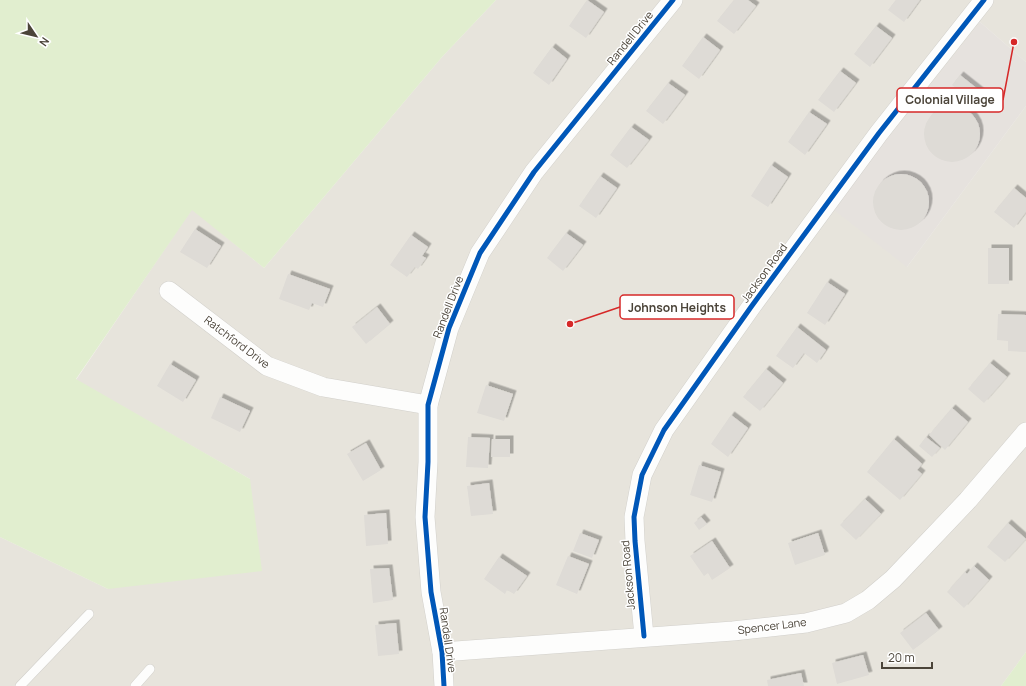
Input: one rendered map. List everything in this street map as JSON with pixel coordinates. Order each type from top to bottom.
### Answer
[{"type":"street","name":"Randell Drive","points":[[444,686],[442,652],[431,592],[425,517],[428,462],[428,405],[449,328],[480,253],[534,172],[673,0]]},
{"type":"street","name":"Jackson Road","points":[[644,636],[634,517],[642,475],[664,430],[870,146],[984,0]]},
{"type":"street","name":"Ratchford Drive","points":[[169,291],[267,366],[324,387],[428,405]]},
{"type":"street","name":"Spencer Lane","points":[[442,652],[644,636],[733,631],[806,623],[846,613],[868,600],[893,579],[968,500],[1026,432]]},
{"type":"lane","points":[[20,686],[89,614]]},
{"type":"lane","points":[[135,686],[150,669]]},
{"type":"shaded area","points":[[496,0],[1026,0],[1026,62],[980,22],[907,267],[1026,106],[1026,652],[1001,686],[0,686],[0,537],[108,589],[250,479],[76,380],[192,209],[264,268],[442,57]]},
{"type":"shaded area","points":[[980,22],[1026,62],[1026,106],[907,267],[834,210],[868,163]]},
{"type":"green space","points":[[0,0],[496,0],[442,57],[264,268],[192,210],[76,379],[250,479],[262,571],[108,589],[0,537]]},
{"type":"green space","points":[[1026,652],[1026,686],[1001,686]]},
{"type":"building","points":[[587,0],[604,12],[586,38],[569,26]]},
{"type":"building","points":[[734,0],[748,0],[756,6],[734,34],[717,21]]},
{"type":"building","points":[[896,0],[920,0],[904,22],[888,10]]},
{"type":"building","points":[[876,26],[892,38],[870,67],[854,54]]},
{"type":"building","points":[[703,37],[720,50],[699,79],[682,66]]},
{"type":"building","points":[[552,47],[567,59],[549,85],[533,73]]},
{"type":"building","points":[[840,71],[856,83],[834,112],[818,100]]},
{"type":"building","points":[[960,75],[994,102],[986,112],[952,85]]},
{"type":"building","points":[[668,83],[685,95],[663,124],[646,111]]},
{"type":"building","points":[[952,106],[963,108],[972,114],[978,123],[980,134],[978,145],[972,154],[963,160],[952,162],[941,160],[932,154],[926,145],[924,134],[926,123],[932,114],[941,108]]},
{"type":"building","points":[[809,112],[827,124],[805,155],[788,142]]},
{"type":"building","points":[[631,127],[649,140],[627,168],[610,155]]},
{"type":"building","points":[[771,165],[788,177],[768,207],[751,196]]},
{"type":"building","points":[[901,174],[912,176],[921,182],[927,191],[929,202],[927,213],[921,222],[912,228],[901,230],[890,228],[881,222],[875,213],[873,202],[875,191],[881,182],[890,176]]},
{"type":"building","points":[[600,176],[617,188],[596,218],[579,206]]},
{"type":"building","points":[[1014,188],[1026,198],[1026,212],[1014,228],[994,212]]},
{"type":"building","points":[[195,229],[221,246],[207,268],[180,252]]},
{"type":"building","points":[[566,233],[583,245],[563,271],[547,258]]},
{"type":"building","points":[[411,235],[428,247],[422,256],[426,258],[418,269],[415,267],[407,277],[390,265]]},
{"type":"building","points":[[988,248],[1009,248],[1009,284],[988,284]]},
{"type":"building","points":[[288,274],[330,289],[323,307],[312,303],[309,310],[279,299]]},
{"type":"building","points":[[827,282],[845,294],[825,325],[807,313]]},
{"type":"building","points":[[377,307],[390,324],[366,344],[352,327]]},
{"type":"building","points":[[998,314],[1026,315],[1026,352],[1008,351],[1008,341],[997,340]]},
{"type":"building","points":[[797,327],[826,350],[817,363],[804,353],[793,368],[776,356]]},
{"type":"building","points":[[990,363],[1007,377],[984,403],[968,389]]},
{"type":"building","points":[[170,364],[196,380],[183,402],[157,386]]},
{"type":"building","points":[[766,369],[783,383],[760,411],[743,397]]},
{"type":"building","points":[[486,385],[513,394],[504,421],[477,413]]},
{"type":"building","points":[[220,397],[250,411],[240,432],[211,418]]},
{"type":"building","points":[[952,408],[968,422],[945,450],[929,435]]},
{"type":"building","points":[[731,415],[748,428],[728,457],[711,444]]},
{"type":"building","points":[[468,437],[490,438],[488,468],[466,467]]},
{"type":"building","points":[[926,437],[940,448],[932,457],[919,446]]},
{"type":"building","points":[[492,439],[510,439],[510,457],[491,457]]},
{"type":"building","points":[[894,439],[922,464],[917,470],[922,474],[900,500],[867,472]]},
{"type":"building","points":[[366,443],[381,470],[363,481],[347,454]]},
{"type":"building","points":[[699,465],[721,472],[712,502],[690,495]]},
{"type":"building","points":[[489,483],[493,514],[471,516],[467,486]]},
{"type":"building","points":[[865,499],[881,514],[856,540],[840,525]]},
{"type":"building","points":[[386,513],[388,544],[366,546],[364,515]]},
{"type":"building","points":[[701,517],[707,524],[699,530],[694,523]]},
{"type":"building","points":[[1008,523],[1026,539],[1005,562],[987,547]]},
{"type":"building","points":[[580,533],[599,540],[592,558],[573,551]]},
{"type":"building","points":[[818,533],[825,555],[795,565],[788,543]]},
{"type":"building","points":[[712,541],[730,568],[712,580],[708,573],[704,576],[690,556]]},
{"type":"building","points":[[568,556],[589,564],[577,594],[556,585]]},
{"type":"building","points":[[499,557],[527,576],[514,594],[507,590],[505,594],[484,579]]},
{"type":"building","points":[[974,566],[989,580],[964,608],[947,592],[965,572],[967,574]]},
{"type":"building","points":[[389,568],[393,600],[373,603],[370,569]]},
{"type":"building","points":[[926,613],[939,630],[913,650],[900,633]]},
{"type":"building","points":[[396,623],[399,654],[378,656],[375,625]]},
{"type":"building","points":[[863,655],[869,675],[837,684],[832,663]]},
{"type":"building","points":[[801,673],[804,686],[768,686],[767,680]]},
{"type":"cycle path","points":[[444,686],[442,652],[431,592],[425,517],[428,462],[428,405],[449,328],[480,253],[534,172],[673,0]]},
{"type":"cycle path","points":[[644,636],[634,517],[642,475],[664,430],[751,307],[879,133],[984,0]]},
{"type":"place","name":"Colonial Village","points":[[1014,42]]},
{"type":"place","name":"Johnson Heights","points":[[570,324]]}]
